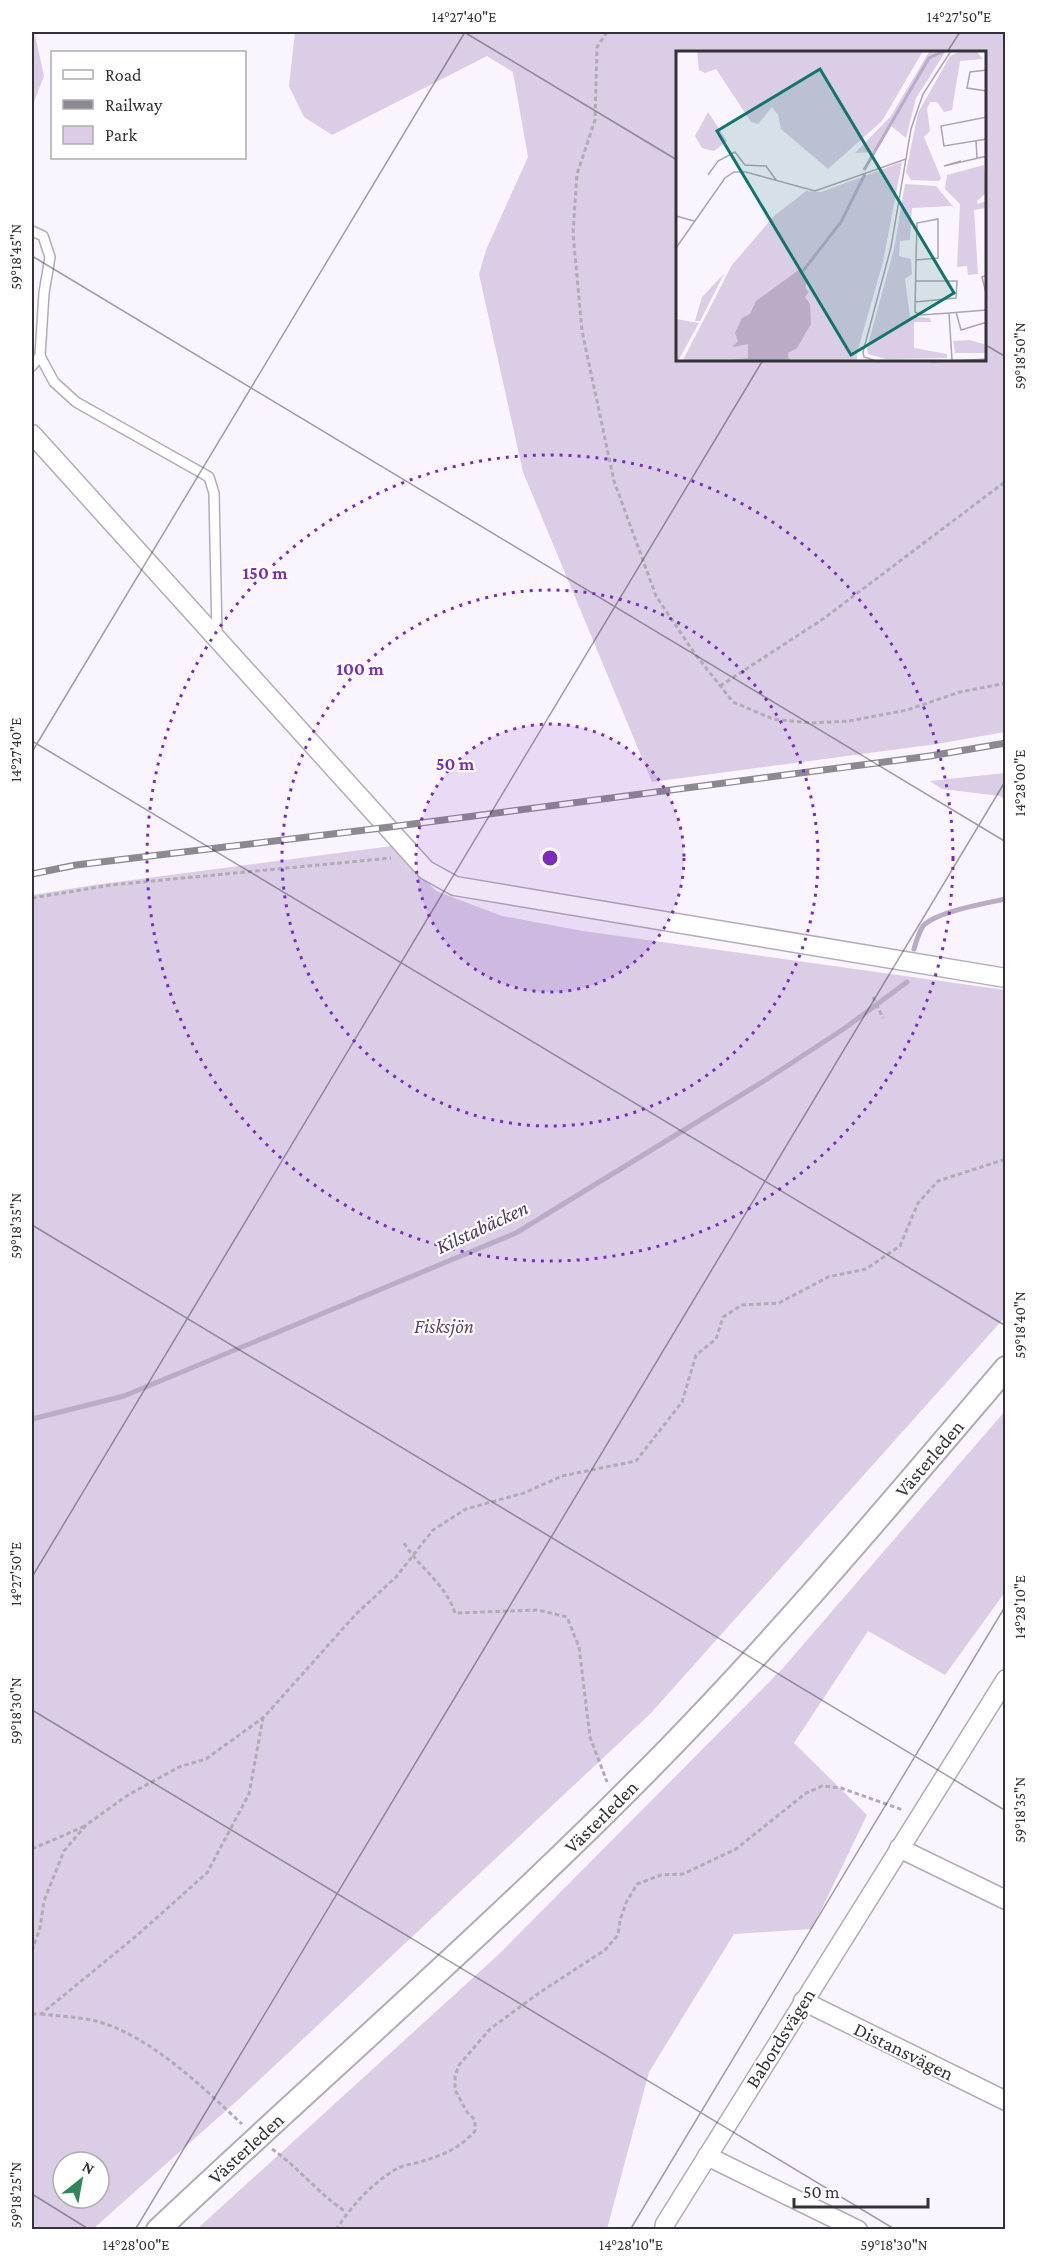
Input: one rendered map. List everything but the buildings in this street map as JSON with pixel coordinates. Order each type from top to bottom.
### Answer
[{"type":"street","points":[[32,434],[426,870],[455,886],[1005,978]]},
{"type":"street","name":"Västerleden","points":[[158,2229],[480,1934],[619,1799],[790,1619],[1005,1368]]},
{"type":"street","name":"Babordsvägen","points":[[664,2229],[664,2224],[1005,1679]]},
{"type":"street","points":[[899,1848],[1005,1900]]},
{"type":"street","name":"Distansvägen","points":[[803,2001],[1005,2101]]},
{"type":"street","points":[[707,2156],[858,2229]]},
{"type":"lane","points":[[32,231],[44,236],[50,257],[44,293],[40,356],[54,382],[76,402],[208,477],[214,493],[217,637]]},
{"type":"lane","points":[[32,366],[40,356]]},
{"type":"path","points":[[607,32],[597,47],[595,120],[577,174],[573,233],[582,332],[614,481],[656,596],[695,654],[733,702],[772,719],[811,723],[849,721],[907,710],[960,692],[1005,683]]},
{"type":"path","points":[[720,686],[823,619],[1005,481]]},
{"type":"path","points":[[32,898],[111,885],[393,858]]},
{"type":"path","points":[[873,997],[883,1018]]},
{"type":"path","points":[[32,1849],[86,1825],[128,1795],[179,1767],[206,1759],[264,1717],[356,1614],[396,1577],[434,1530],[466,1509],[524,1493],[562,1476],[636,1461],[682,1402],[696,1356],[716,1339],[723,1317],[742,1305],[779,1303],[828,1277],[866,1269],[900,1246],[918,1203],[938,1181],[1005,1159]]},
{"type":"path","points":[[404,1543],[412,1557],[434,1577],[450,1598],[455,1613],[538,1610],[567,1617],[579,1647],[590,1737],[609,1786],[619,1799]]},
{"type":"path","points":[[41,2014],[135,1937],[207,1873],[249,1794],[264,1717]]},
{"type":"path","points":[[336,2229],[346,2212],[368,2191],[399,2168],[452,2151],[475,2131],[475,2120],[466,2112],[456,2090],[455,2076],[459,2065],[490,2029],[604,1950],[618,1935],[626,1903],[638,1884],[661,1875],[683,1874],[736,1850],[806,1793],[822,1786],[841,1788],[919,1816]]},
{"type":"path","points":[[32,1951],[40,1928],[44,1901],[64,1851],[86,1825]]},
{"type":"path","points":[[32,2014],[96,2021],[148,2045],[202,2086],[257,2138],[291,2163],[326,2198],[346,2212]]},
{"type":"green space","points":[[32,32],[35,35],[44,76],[32,107]]},
{"type":"green space","points":[[295,32],[1005,32],[1005,732],[937,744],[652,782],[523,472],[479,274],[486,250],[528,157],[513,72],[487,56],[332,135],[304,117],[289,86]]},
{"type":"green space","points":[[1005,773],[1005,800],[1000,796],[942,789],[930,781]]},
{"type":"green space","name":"Fisksjön","points":[[392,846],[436,891],[502,916],[583,931],[1005,990],[1005,1317],[651,1713],[239,2099],[93,2229],[32,2229],[32,895]]},
{"type":"green space","points":[[1005,1411],[1005,1592],[945,1675],[868,1631],[794,1743],[867,1815],[812,1929],[734,1934],[649,2072],[607,2229],[197,2229],[497,1956],[783,1668]]},
{"type":"waterway","name":"Kilstabäcken","points":[[914,949],[923,926],[929,921],[962,909],[1006,899]]},
{"type":"waterway","name":"Kilstabäcken","points":[[32,1419],[124,1396],[516,1233],[764,1081],[845,1028],[907,982]]},
{"type":"railway","points":[[32,874],[76,865],[390,827],[930,756],[1006,743]]}]
